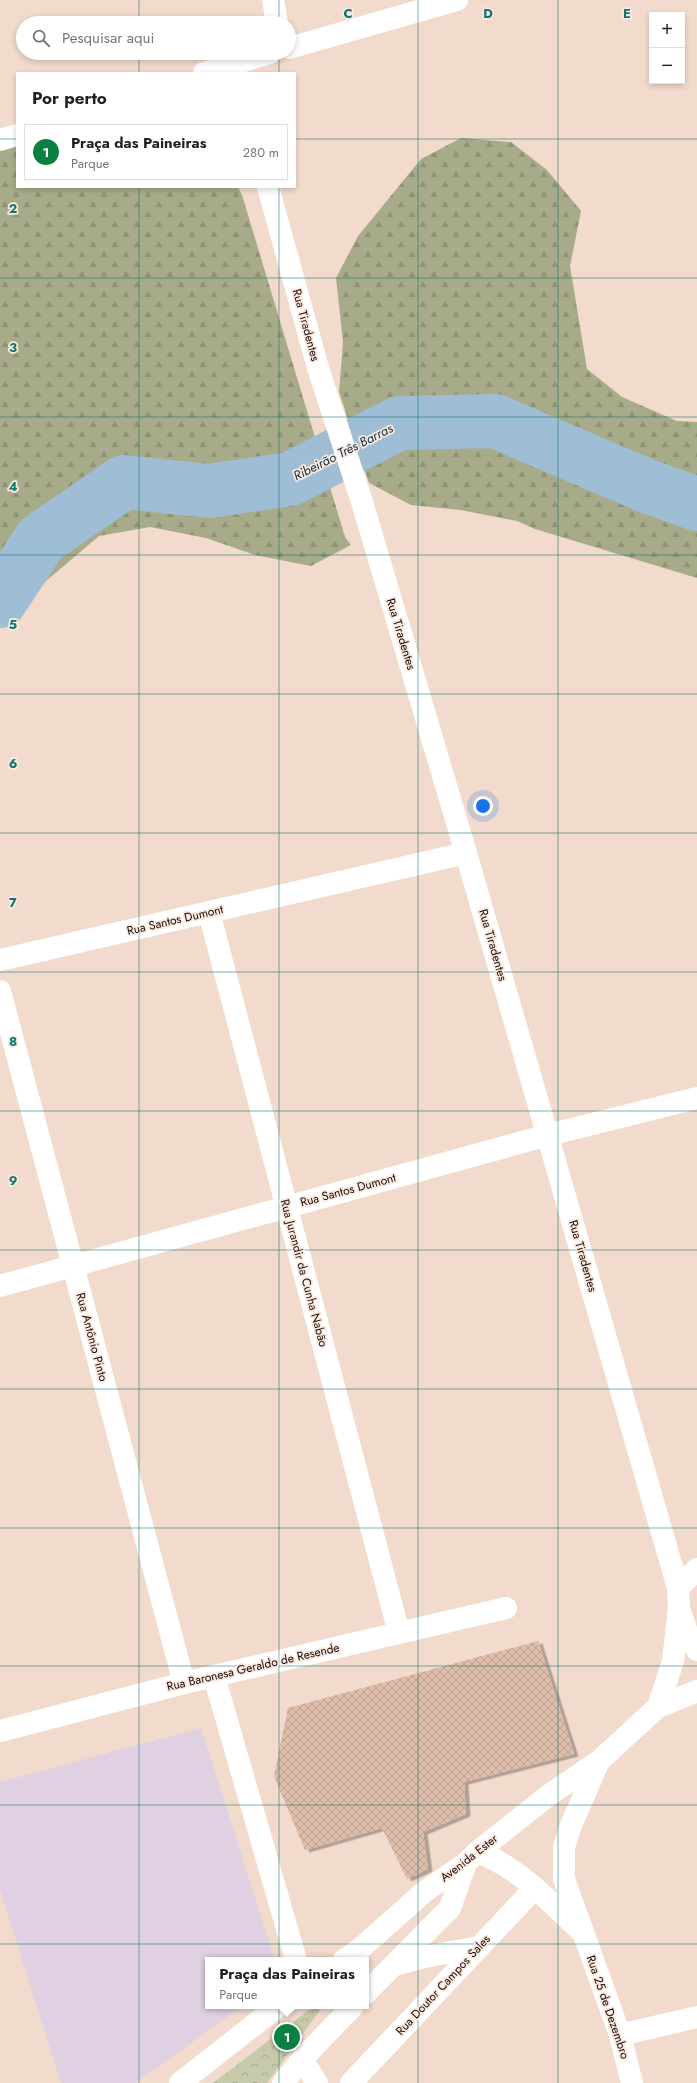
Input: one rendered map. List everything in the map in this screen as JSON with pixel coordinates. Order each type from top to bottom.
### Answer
[{"type":"street","points":[[273,0],[276,16]]},
{"type":"street","points":[[296,46],[457,0]]},
{"type":"street","points":[[210,72],[236,68],[254,60]]},
{"type":"street","points":[[0,140],[16,135]]},
{"type":"street","name":"Rua Tiradentes","points":[[268,188],[318,368],[362,502],[466,853],[548,1135],[679,1597],[674,1661],[658,1707]]},
{"type":"street","name":"Rua Santos Dumont","points":[[0,960],[466,853]]},
{"type":"street","name":"Rua Jurandir da Cunha Nabão","points":[[209,912],[399,1633]]},
{"type":"street","name":"Rua Antônio Pinto","points":[[0,991],[184,1683]]},
{"type":"street","name":"Rua Santos Dumont","points":[[0,1286],[548,1135],[697,1098]]},
{"type":"street","points":[[697,1569],[679,1597],[688,1638],[697,1650]]},
{"type":"street","name":"Rua Baronesa Geraldo de Resende","points":[[0,1731],[184,1683],[506,1608]]},
{"type":"street","points":[[214,1676],[295,1957]]},
{"type":"street","points":[[658,1707],[697,1691]]},
{"type":"street","name":"Avenida Ester","points":[[348,1957],[360,1949],[424,1892],[549,1796],[599,1761],[658,1707]]},
{"type":"street","name":"Rua 25 de Dezembro","points":[[599,1761],[571,1825],[564,1847],[564,1879],[620,2035],[632,2083]]},
{"type":"street","points":[[369,1990],[450,1908],[471,1857]]},
{"type":"street","name":"Rua 25 de Dezembro","points":[[471,1857],[492,1857],[535,1888],[582,1931]]},
{"type":"street","name":"Rua Doutor Campos Sales","points":[[351,2083],[535,1888]]},
{"type":"street","points":[[369,1972],[424,1957],[479,1947]]},
{"type":"street","points":[[180,2083],[274,2009]]},
{"type":"street","points":[[284,2083],[302,2059],[350,2009]]},
{"type":"street","points":[[620,2035],[697,2018]]},
{"type":"street","points":[[302,2059],[317,2083]]},
{"type":"shaded area","points":[[201,1728],[274,1957],[205,1957],[205,2009],[238,2009],[136,2083],[61,2083],[0,1890],[0,1782]]},
{"type":"green space","points":[[16,137],[16,188],[238,188],[242,195],[345,537],[351,545],[311,566],[255,555],[206,538],[150,527],[99,536],[0,620],[0,146]]},
{"type":"green space","points":[[461,138],[511,142],[547,170],[581,211],[570,266],[587,369],[622,397],[677,421],[697,422],[697,578],[535,529],[517,521],[461,510],[411,505],[369,483],[339,392],[343,342],[336,278],[358,236],[421,159]]},
{"type":"green space","points":[[310,2009],[321,2009],[267,2083],[213,2083]]},
{"type":"building","points":[[538,1641],[574,1754],[464,1782],[466,1814],[423,1832],[428,1869],[407,1879],[382,1828],[305,1850],[274,1776],[288,1708]]},
{"type":"waterway","name":"Ribeirão Três Barras","points":[[0,601],[41,539],[124,482],[209,491],[290,479],[399,423],[495,421],[647,486],[697,504]]},
{"type":"place","name":"Praça das Paineiras","points":[[287,2037]]}]
